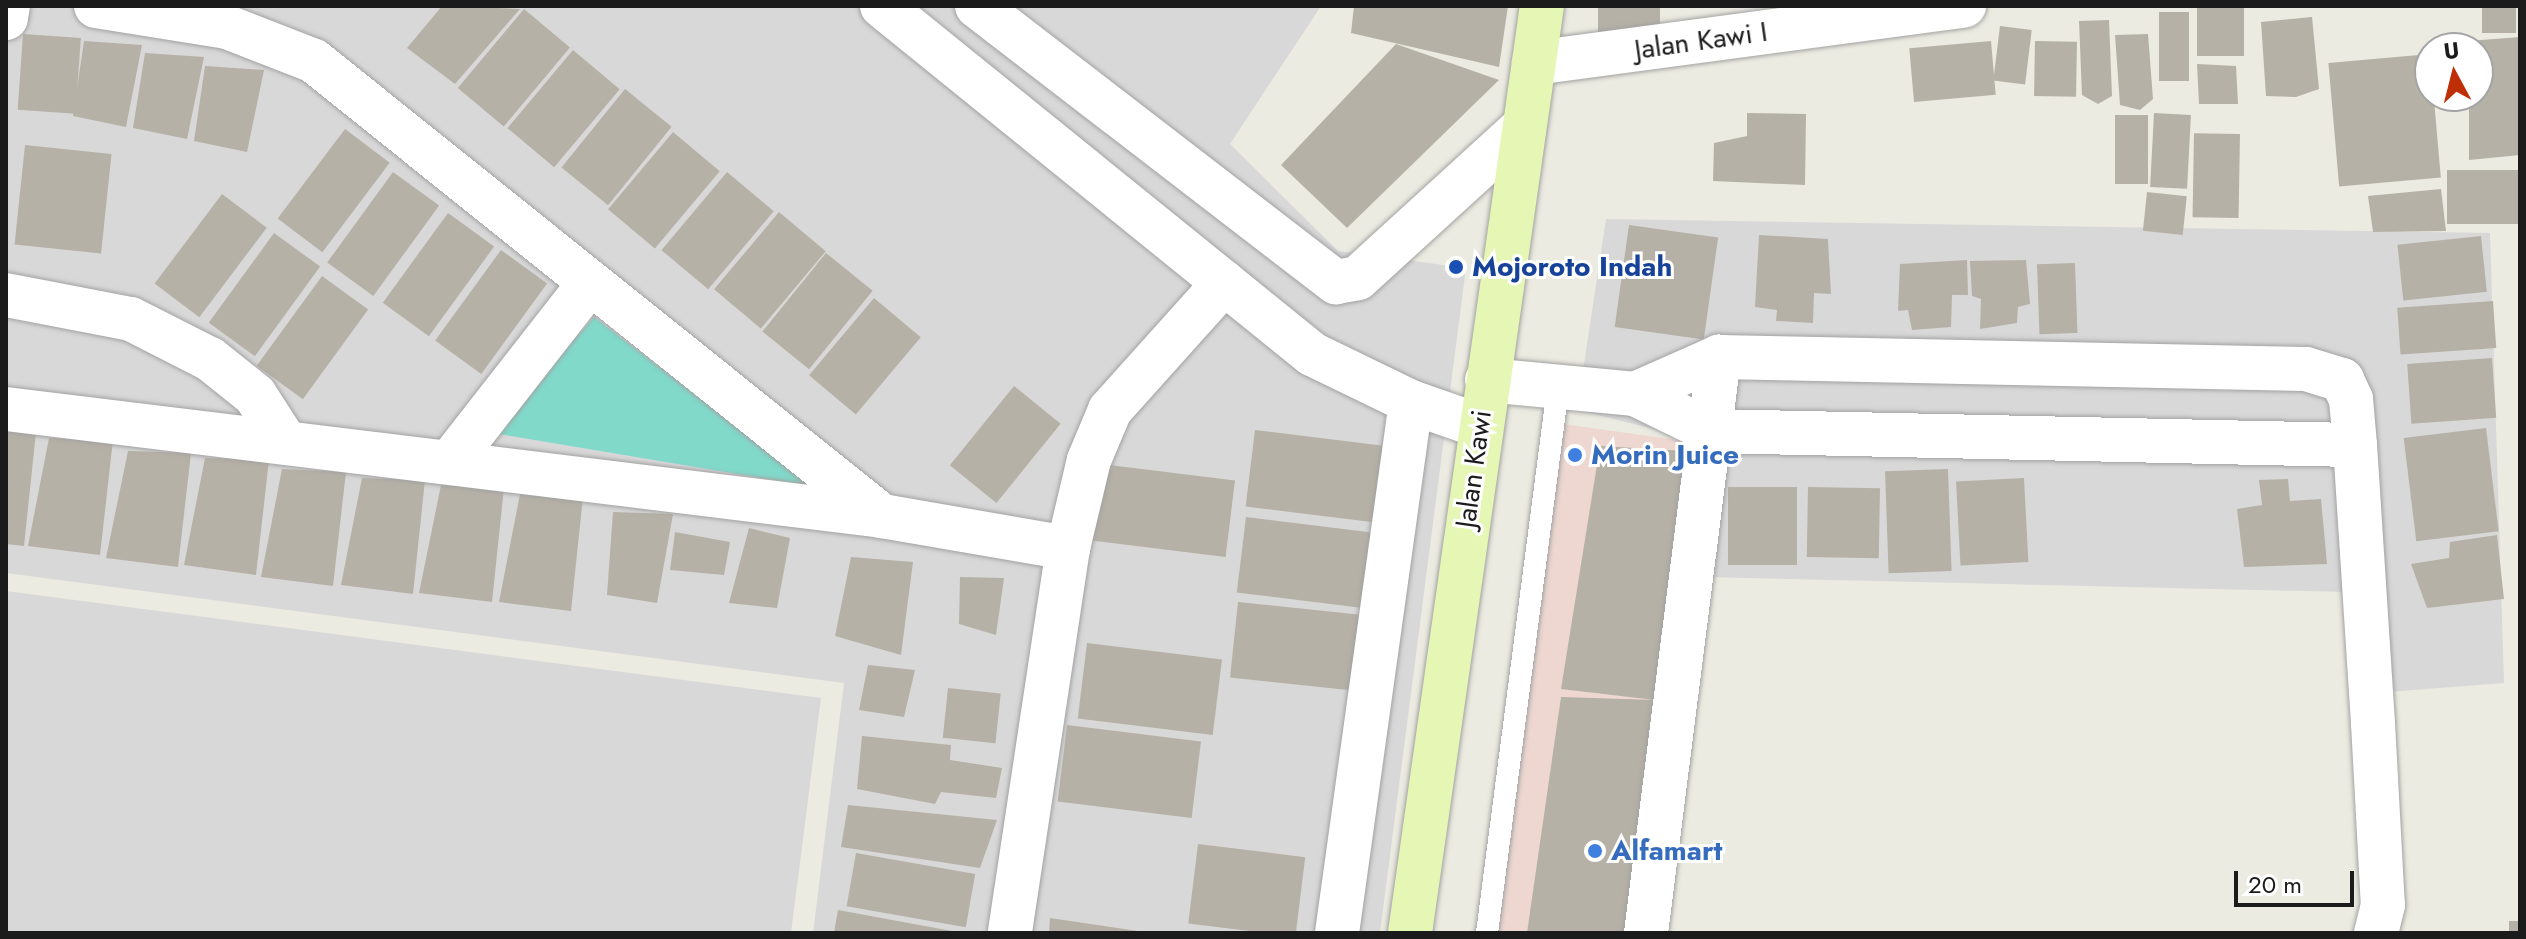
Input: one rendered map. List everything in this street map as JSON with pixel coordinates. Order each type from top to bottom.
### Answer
[{"type":"main road","name":"Jalan Kawi","points":[[1410,933],[1522,128],[1542,6]]},
{"type":"street","points":[[6,18],[8,6]]},
{"type":"street","points":[[96,6],[227,27],[314,61],[882,516]]},
{"type":"street","points":[[882,6],[1312,354],[1411,402],[1480,426]]},
{"type":"street","points":[[977,6],[1322,275],[1346,282],[1358,278],[1522,128]]},
{"type":"street","name":"Jalan Kawi I","points":[[1534,63],[1964,6]]},
{"type":"street","points":[[1111,191],[1148,141]]},
{"type":"street","points":[[450,462],[590,283]]},
{"type":"street","points":[[1010,933],[1068,548],[1089,460],[1110,410],[1224,283]]},
{"type":"street","points":[[6,295],[131,319],[210,359],[255,395],[286,443]]},
{"type":"street","points":[[1635,394],[1719,357],[2306,369],[2342,380],[2351,399],[2355,445],[2383,905],[2376,933]]},
{"type":"street","points":[[1646,933],[1719,357]]},
{"type":"street","points":[[1487,380],[1635,394],[1711,431],[2355,445]]},
{"type":"street","points":[[1337,933],[1411,402]]},
{"type":"street","points":[[6,409],[882,516],[1068,548]]},
{"type":"lane","points":[[1487,933],[1558,388]]},
{"type":"shaded area","name":"Mojoroto Indah","points":[[6,6],[1321,6],[1230,144],[1338,251],[1466,268],[1380,933],[813,933],[844,683],[6,573]]},
{"type":"shaded area","points":[[1606,219],[2490,233],[2504,683],[2349,695],[2346,592],[1703,577],[1722,446],[1577,410]]},
{"type":"shaded area","points":[[594,317],[815,487],[493,433]]},
{"type":"shaded area","points":[[1563,424],[1695,443],[1626,933],[1491,933]]},
{"type":"shaded area","points":[[6,591],[821,698],[791,933],[6,933]]},
{"type":"building","points":[[442,6],[520,9],[455,84],[407,48]]},
{"type":"building","points":[[1354,6],[1508,6],[1499,67],[1351,33]]},
{"type":"building","points":[[1598,6],[1660,6],[1660,34],[1598,34]]},
{"type":"building","points":[[2197,6],[2244,6],[2244,56],[2197,56]]},
{"type":"building","points":[[2482,6],[2516,6],[2516,33],[2482,32]]},
{"type":"building","points":[[524,9],[570,48],[504,126],[458,88]]},
{"type":"building","points":[[2159,12],[2189,12],[2189,81],[2159,81]]},
{"type":"building","points":[[2312,17],[2319,89],[2296,97],[2266,96],[2261,22]]},
{"type":"building","points":[[2109,20],[2112,96],[2098,104],[2082,95],[2079,21]]},
{"type":"building","points":[[2000,26],[2032,30],[2025,84],[1993,81]]},
{"type":"building","points":[[23,34],[81,38],[76,114],[18,110]]},
{"type":"building","points":[[2148,34],[2153,99],[2140,110],[2120,105],[2115,35]]},
{"type":"building","points":[[2520,37],[2520,155],[2469,160],[2469,112],[2494,112],[2494,39]]},
{"type":"building","points":[[84,41],[142,45],[126,127],[73,116]]},
{"type":"building","points":[[1991,41],[1996,95],[1914,102],[1909,48]]},
{"type":"building","points":[[2035,41],[2077,42],[2076,97],[2034,96]]},
{"type":"building","points":[[1396,44],[1499,80],[1347,228],[1281,165]]},
{"type":"building","points":[[573,50],[620,89],[554,167],[507,128]]},
{"type":"building","points":[[145,53],[204,57],[187,139],[133,128]]},
{"type":"building","points":[[2414,55],[2414,112],[2435,112],[2441,178],[2339,186],[2328,63]]},
{"type":"building","points":[[2197,64],[2236,66],[2238,104],[2199,104]]},
{"type":"building","points":[[205,66],[264,70],[247,152],[194,141]]},
{"type":"building","points":[[625,89],[672,127],[608,205],[561,167]]},
{"type":"building","points":[[1747,113],[1806,114],[1805,185],[1713,181],[1714,143],[1747,136]]},
{"type":"building","points":[[2154,113],[2191,115],[2187,189],[2150,187]]},
{"type":"building","points":[[2115,115],[2148,115],[2148,184],[2115,184]]},
{"type":"building","points":[[345,129],[390,163],[322,252],[278,218]]},
{"type":"building","points":[[673,132],[720,171],[655,249],[608,209]]},
{"type":"building","points":[[2194,133],[2240,134],[2239,218],[2193,217]]},
{"type":"building","points":[[25,145],[112,154],[101,254],[15,244]]},
{"type":"building","points":[[2447,170],[2520,170],[2520,224],[2447,224]]},
{"type":"building","points":[[393,172],[439,206],[373,296],[327,263]]},
{"type":"building","points":[[727,172],[774,211],[708,289],[661,250]]},
{"type":"building","points":[[2441,189],[2446,231],[2373,232],[2368,196]]},
{"type":"building","points":[[2147,192],[2187,196],[2183,235],[2143,231]]},
{"type":"building","points":[[222,194],[267,228],[199,317],[155,283]]},
{"type":"building","points":[[779,212],[826,251],[761,329],[714,289]]},
{"type":"building","points":[[448,213],[494,247],[429,336],[383,303]]},
{"type":"building","points":[[1629,225],[1718,238],[1704,340],[1615,327]]},
{"type":"building","points":[[274,233],[320,267],[255,356],[209,323]]},
{"type":"building","points":[[1759,235],[1828,239],[1831,294],[1814,293],[1813,323],[1776,321],[1777,310],[1755,307]]},
{"type":"building","points":[[2481,236],[2487,292],[2403,300],[2397,245]]},
{"type":"building","points":[[501,250],[547,284],[481,374],[435,341]]},
{"type":"building","points":[[826,253],[873,291],[809,369],[762,331]]},
{"type":"building","points":[[1967,260],[1968,295],[1952,295],[1951,327],[1912,330],[1908,310],[1898,311],[1900,264]]},
{"type":"building","points":[[2026,260],[2030,304],[2018,307],[2017,323],[1980,329],[1981,299],[1972,296],[1970,261]]},
{"type":"building","points":[[2075,263],[2077,333],[2039,334],[2037,264]]},
{"type":"building","points":[[322,276],[368,310],[303,399],[257,366]]},
{"type":"building","points":[[874,298],[921,337],[856,415],[809,375]]},
{"type":"building","points":[[2493,301],[2496,348],[2401,355],[2397,308]]},
{"type":"building","points":[[2492,358],[2496,418],[2411,424],[2407,364]]},
{"type":"building","points":[[1014,386],[1061,424],[996,503],[950,465]]},
{"type":"building","points":[[2486,428],[2499,531],[2416,541],[2404,438]]},
{"type":"building","points":[[1255,430],[1389,446],[1380,523],[1246,506]]},
{"type":"building","points":[[6,431],[36,432],[24,546],[6,544]]},
{"type":"building","points":[[49,438],[113,440],[100,555],[28,546]]},
{"type":"building","points":[[1600,446],[1687,451],[1661,700],[1624,933],[1527,933],[1561,697],[1655,700],[1561,689]]},
{"type":"building","points":[[128,451],[191,453],[178,567],[106,558]]},
{"type":"building","points":[[205,458],[269,460],[256,575],[184,565]]},
{"type":"building","points":[[1101,464],[1235,480],[1226,557],[1092,540]]},
{"type":"building","points":[[282,469],[346,472],[333,586],[261,577]]},
{"type":"building","points":[[1948,469],[1952,571],[1889,573],[1885,471]]},
{"type":"building","points":[[362,478],[425,480],[413,594],[341,585]]},
{"type":"building","points":[[2024,478],[2028,562],[1960,565],[1956,482]]},
{"type":"building","points":[[2288,479],[2290,501],[2321,499],[2327,564],[2244,567],[2237,509],[2262,505],[2259,480]]},
{"type":"building","points":[[441,485],[504,488],[492,602],[419,593]]},
{"type":"building","points":[[1728,487],[1797,487],[1797,565],[1728,565]]},
{"type":"building","points":[[1808,487],[1880,488],[1879,558],[1807,557]]},
{"type":"building","points":[[520,494],[583,497],[571,611],[499,602]]},
{"type":"building","points":[[613,512],[673,514],[657,603],[607,595]]},
{"type":"building","points":[[1246,517],[1380,533],[1371,609],[1237,592]]},
{"type":"building","points":[[749,528],[790,538],[777,608],[729,603]]},
{"type":"building","points":[[675,532],[730,542],[724,575],[670,570]]},
{"type":"building","points":[[2497,535],[2504,599],[2427,608],[2411,564],[2449,558],[2450,542]]},
{"type":"building","points":[[851,557],[913,562],[901,655],[835,636]]},
{"type":"building","points":[[960,577],[1004,578],[996,635],[959,624]]},
{"type":"building","points":[[1238,602],[1372,616],[1364,692],[1230,678]]},
{"type":"building","points":[[1087,643],[1222,660],[1213,735],[1078,718]]},
{"type":"building","points":[[868,665],[915,670],[904,717],[859,710]]},
{"type":"building","points":[[948,688],[1001,694],[995,743],[943,738]]},
{"type":"building","points":[[1067,725],[1201,741],[1192,818],[1058,801]]},
{"type":"building","points":[[862,736],[951,745],[950,760],[1002,768],[996,798],[941,792],[935,804],[857,789]]},
{"type":"building","points":[[848,805],[997,820],[980,868],[841,847]]},
{"type":"building","points":[[1198,844],[1305,857],[1296,933],[1266,933],[1188,923]]},
{"type":"building","points":[[856,853],[975,874],[966,927],[847,906]]},
{"type":"building","points":[[838,910],[952,931],[834,933]]},
{"type":"building","points":[[1050,918],[1138,931],[1138,933],[1049,933]]},
{"type":"building","points":[[2509,921],[2520,921],[2520,933],[2509,933]]},
{"type":"place","name":"Mojoroto Indah","points":[[1456,267]]},
{"type":"place","name":"Morin Juice","points":[[1575,455]]},
{"type":"place","name":"Alfamart","points":[[1595,851]]}]
